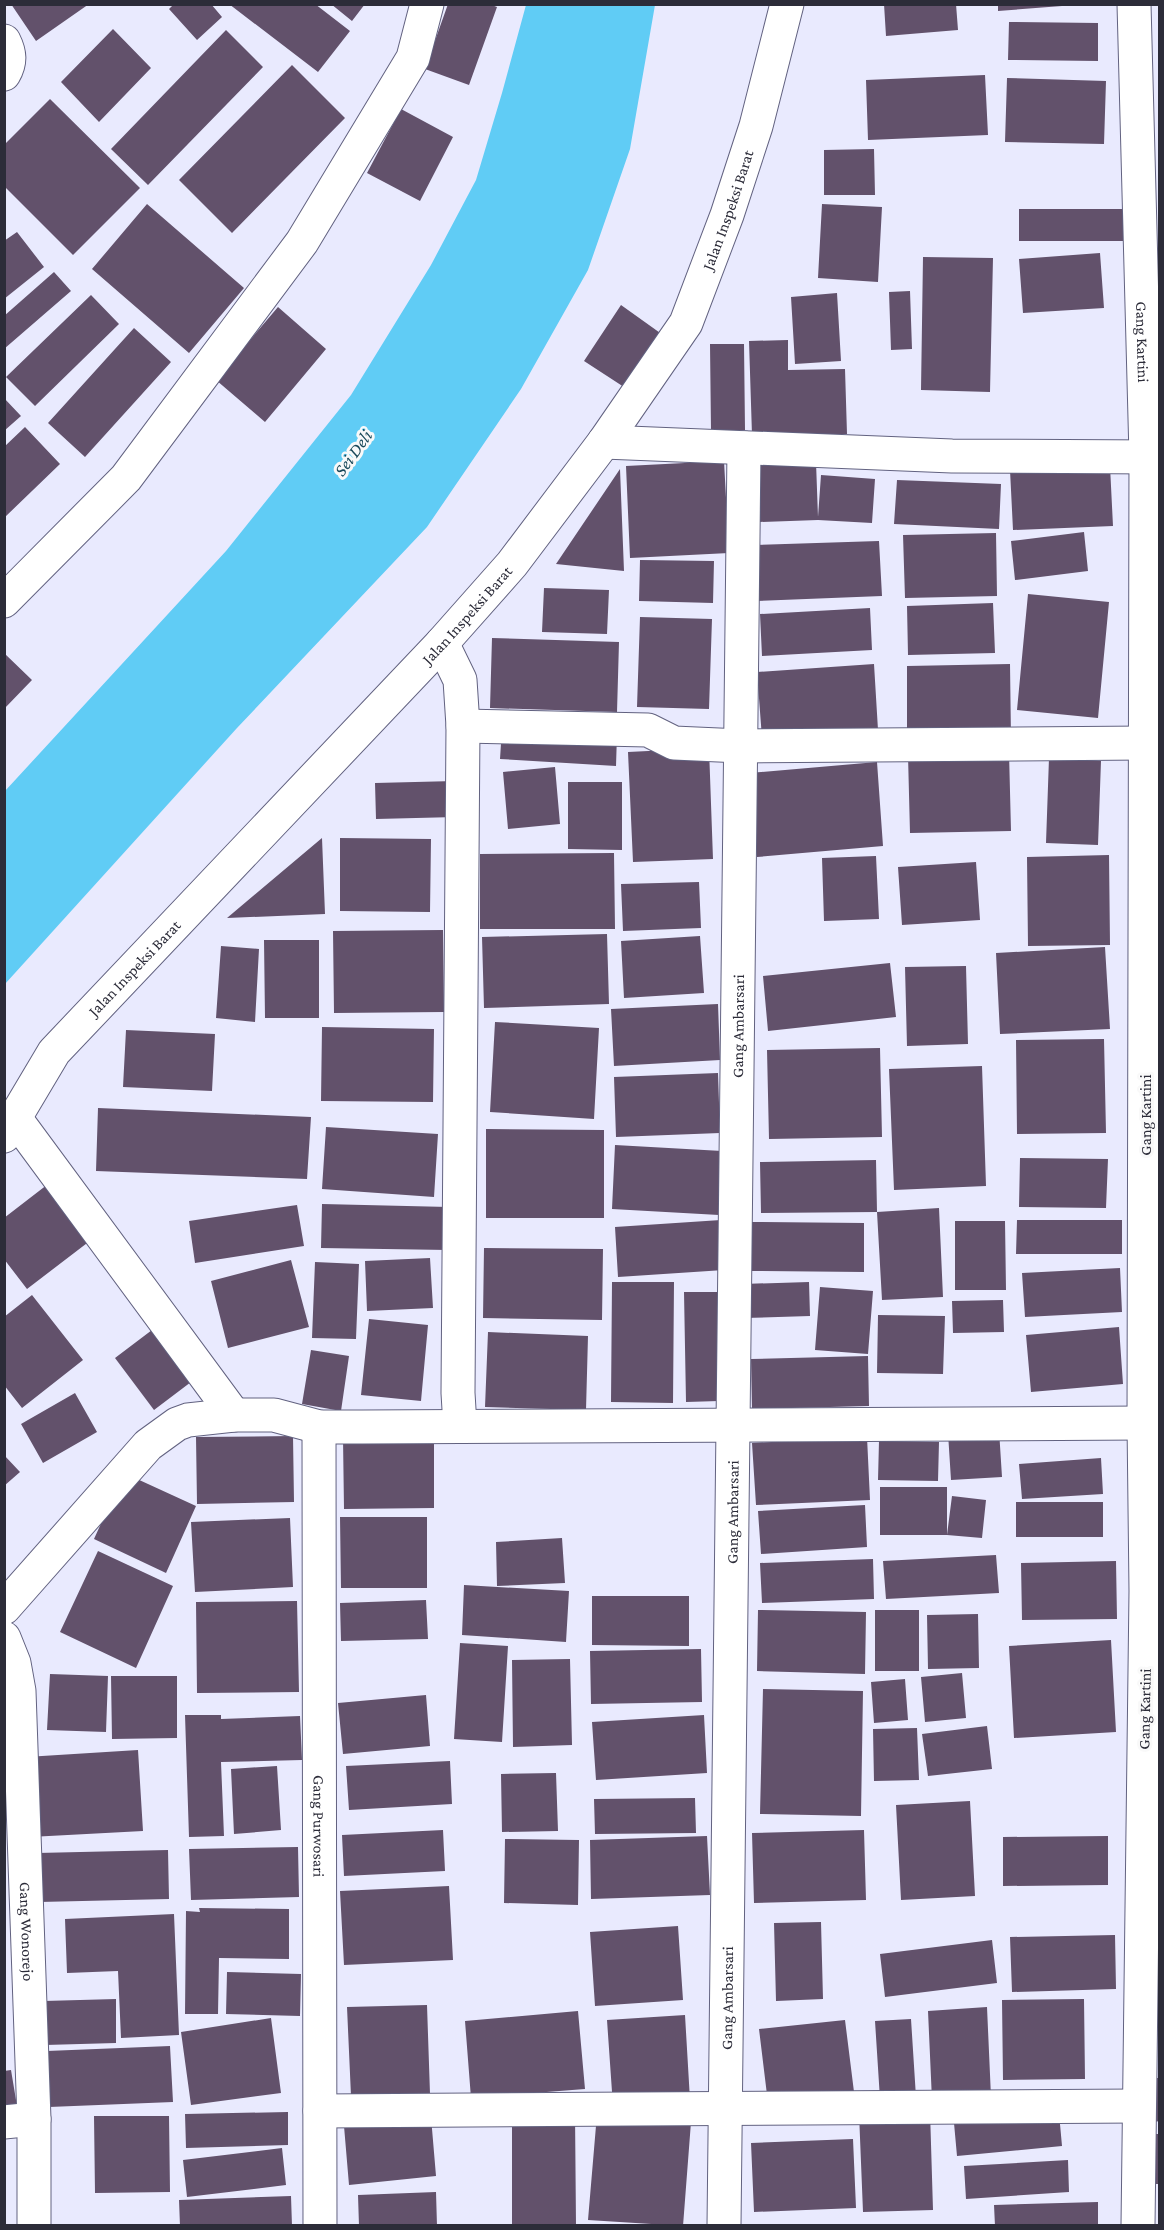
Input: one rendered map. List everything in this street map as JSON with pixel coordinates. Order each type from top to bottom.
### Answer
[{"type":"street","points":[[4,601],[126,478],[302,242],[413,58],[428,4]]},
{"type":"street","name":"Jalan Inspeksi Barat","points":[[10,1127],[54,1052],[442,643],[512,564],[604,442],[686,323],[727,215],[756,126],[787,4]]},
{"type":"street","name":"Gang Kartini","points":[[1134,4],[1153,456],[1146,743],[1144,1423],[1153,1591],[1138,2106],[1138,2226]]},
{"type":"street","points":[[4,41],[10,53],[9,66],[4,74]]},
{"type":"street","points":[[604,442],[952,456],[1153,456]]},
{"type":"street","name":"Gang Ambarsari","points":[[724,2226],[744,448]]},
{"type":"street","points":[[442,643],[460,680],[463,726],[458,1381],[460,1426]]},
{"type":"street","points":[[463,726],[648,730],[674,743],[741,746],[1146,743]]},
{"type":"street","points":[[10,1127],[234,1415]]},
{"type":"street","points":[[4,1608],[148,1445],[177,1424],[188,1420],[234,1415],[274,1415],[319,1426],[1144,1423]]},
{"type":"street","name":"Gang Purwosari","points":[[319,1426],[320,2226]]},
{"type":"street","name":"Gang Wonorejo","points":[[4,1638],[14,1663],[19,1691],[19,2120],[34,2226]]},
{"type":"street","points":[[320,2111],[1138,2106]]},
{"type":"water","name":"Sei Deli","points":[[526,5],[655,5],[630,149],[588,270],[521,389],[427,527],[237,728],[5,984],[5,791],[226,551],[351,395],[431,265],[476,180]]},
{"type":"building","points":[[11,4],[89,4],[36,41]]},
{"type":"building","points":[[174,4],[211,4],[222,17],[197,40],[169,9]]},
{"type":"building","points":[[229,4],[315,4],[350,31],[318,72]]},
{"type":"building","points":[[331,4],[365,4],[352,21]]},
{"type":"building","points":[[448,4],[489,4],[497,7],[469,85],[425,69]]},
{"type":"building","points":[[884,4],[956,4],[958,30],[886,36]]},
{"type":"building","points":[[998,4],[1062,4],[1062,6],[998,11]]},
{"type":"building","points":[[1009,22],[1098,23],[1098,61],[1008,60]]},
{"type":"building","points":[[113,29],[151,68],[99,122],[61,82]]},
{"type":"building","points":[[226,30],[263,67],[148,185],[111,149]]},
{"type":"building","points":[[292,65],[345,118],[232,233],[179,180]]},
{"type":"building","points":[[985,75],[988,135],[868,140],[866,80]]},
{"type":"building","points":[[1007,78],[1106,81],[1104,144],[1005,142]]},
{"type":"building","points":[[50,99],[140,188],[73,255],[4,186],[4,145]]},
{"type":"building","points":[[401,109],[453,137],[420,201],[367,173]]},
{"type":"building","points":[[874,149],[875,195],[824,195],[824,150]]},
{"type":"building","points":[[147,204],[244,288],[189,353],[92,269]]},
{"type":"building","points":[[822,204],[882,207],[878,282],[818,278]]},
{"type":"building","points":[[1019,209],[1128,209],[1128,241],[1019,241]]},
{"type":"building","points":[[17,232],[44,267],[4,299],[4,241]]},
{"type":"building","points":[[1100,253],[1104,308],[1023,313],[1019,259]]},
{"type":"building","points":[[923,257],[993,258],[990,392],[921,390]]},
{"type":"building","points":[[54,272],[71,291],[4,349],[4,316]]},
{"type":"building","points":[[910,291],[912,349],[891,350],[889,292]]},
{"type":"building","points":[[837,293],[841,361],[795,364],[791,297]]},
{"type":"building","points":[[91,295],[119,324],[35,406],[6,377]]},
{"type":"building","points":[[621,305],[663,335],[627,389],[584,361]]},
{"type":"building","points":[[278,307],[326,349],[265,422],[216,380]]},
{"type":"building","points":[[134,328],[171,362],[85,457],[48,423]]},
{"type":"building","points":[[788,340],[788,370],[845,369],[847,434],[752,435],[749,341]]},
{"type":"building","points":[[710,344],[744,344],[745,430],[711,431]]},
{"type":"building","points":[[4,398],[21,416],[4,431]]},
{"type":"building","points":[[25,427],[60,464],[4,518],[4,447]]},
{"type":"building","points":[[724,461],[729,553],[630,558],[626,466]]},
{"type":"building","points":[[816,462],[818,517],[821,475],[875,479],[872,523],[818,520],[759,522],[756,464]]},
{"type":"building","points":[[1110,466],[1113,526],[1013,530],[1010,470]]},
{"type":"building","points":[[620,469],[624,571],[556,564]]},
{"type":"building","points":[[897,480],[1001,484],[999,529],[894,524]]},
{"type":"building","points":[[1084,532],[1088,571],[1015,580],[1011,541]]},
{"type":"building","points":[[996,533],[997,596],[905,598],[903,535]]},
{"type":"building","points":[[879,541],[882,596],[755,601],[753,545]]},
{"type":"building","points":[[640,560],[714,561],[713,603],[639,601]]},
{"type":"building","points":[[544,588],[609,590],[607,634],[542,632]]},
{"type":"building","points":[[1028,594],[1109,602],[1098,718],[1017,710]]},
{"type":"building","points":[[993,603],[995,653],[908,655],[907,606]]},
{"type":"building","points":[[870,608],[872,650],[762,656],[760,614]]},
{"type":"building","points":[[640,617],[712,619],[709,709],[637,707]]},
{"type":"building","points":[[492,638],[619,642],[617,712],[490,708]]},
{"type":"building","points":[[4,653],[32,680],[4,709]]},
{"type":"building","points":[[874,664],[878,730],[762,738],[757,672]]},
{"type":"building","points":[[1010,664],[1011,739],[907,741],[907,666]]},
{"type":"building","points":[[502,728],[617,734],[616,766],[500,759]]},
{"type":"building","points":[[709,748],[713,859],[633,862],[628,752]]},
{"type":"building","points":[[1009,752],[1011,831],[910,833],[908,755]]},
{"type":"building","points":[[1049,758],[1101,761],[1098,845],[1046,843]]},
{"type":"building","points":[[877,762],[883,846],[757,857],[749,773]]},
{"type":"building","points":[[555,767],[560,824],[508,829],[503,772]]},
{"type":"building","points":[[455,781],[456,817],[376,819],[375,783]]},
{"type":"building","points":[[568,782],[622,782],[622,850],[568,849]]},
{"type":"building","points":[[322,838],[325,914],[227,918]]},
{"type":"building","points":[[340,838],[431,839],[430,912],[340,911]]},
{"type":"building","points":[[614,853],[615,929],[480,929],[480,854]]},
{"type":"building","points":[[1109,855],[1110,945],[1028,946],[1027,857]]},
{"type":"building","points":[[876,856],[879,919],[824,921],[822,858]]},
{"type":"building","points":[[976,862],[980,920],[902,925],[898,867]]},
{"type":"building","points":[[699,882],[701,928],[623,931],[621,884]]},
{"type":"building","points":[[443,930],[444,1012],[334,1013],[333,931]]},
{"type":"building","points":[[607,934],[609,1004],[484,1008],[482,937]]},
{"type":"building","points":[[700,936],[704,993],[624,998],[621,941]]},
{"type":"building","points":[[264,940],[319,940],[319,1018],[265,1018]]},
{"type":"building","points":[[221,946],[259,949],[255,1022],[216,1018]]},
{"type":"building","points":[[1105,947],[1110,1029],[1000,1034],[996,953]]},
{"type":"building","points":[[890,963],[896,1017],[768,1031],[763,976]]},
{"type":"building","points":[[966,966],[968,1044],[907,1046],[905,967]]},
{"type":"building","points":[[718,1004],[720,1060],[614,1066],[611,1009]]},
{"type":"building","points":[[495,1022],[599,1028],[594,1119],[490,1112]]},
{"type":"building","points":[[322,1027],[434,1029],[433,1102],[321,1101]]},
{"type":"building","points":[[126,1030],[215,1034],[212,1091],[123,1087]]},
{"type":"building","points":[[1104,1039],[1106,1133],[1017,1134],[1016,1040]]},
{"type":"building","points":[[880,1048],[882,1137],[769,1139],[767,1050]]},
{"type":"building","points":[[982,1066],[986,1186],[894,1190],[889,1069]]},
{"type":"building","points":[[718,1073],[720,1133],[616,1137],[614,1077]]},
{"type":"building","points":[[98,1108],[311,1117],[307,1179],[96,1171]]},
{"type":"building","points":[[326,1127],[438,1134],[434,1197],[322,1189]]},
{"type":"building","points":[[486,1129],[604,1130],[604,1218],[486,1218]]},
{"type":"building","points":[[615,1145],[722,1151],[719,1215],[612,1209]]},
{"type":"building","points":[[1020,1158],[1108,1159],[1106,1208],[1019,1207]]},
{"type":"building","points":[[876,1160],[877,1212],[761,1213],[760,1162]]},
{"type":"building","points":[[52,1181],[95,1237],[27,1289],[4,1259],[4,1218]]},
{"type":"building","points":[[322,1204],[449,1207],[448,1250],[321,1248]]},
{"type":"building","points":[[297,1205],[304,1246],[195,1263],[189,1221]]},
{"type":"building","points":[[939,1208],[943,1297],[882,1300],[877,1212]]},
{"type":"building","points":[[721,1220],[724,1270],[618,1277],[615,1227]]},
{"type":"building","points":[[1017,1220],[1122,1220],[1122,1254],[1016,1254]]},
{"type":"building","points":[[955,1221],[1005,1221],[1006,1290],[955,1290]]},
{"type":"building","points":[[751,1222],[864,1223],[864,1272],[751,1271]]},
{"type":"building","points":[[484,1248],[603,1249],[602,1320],[483,1318]]},
{"type":"building","points":[[430,1258],[433,1308],[367,1311],[365,1261]]},
{"type":"building","points":[[291,1260],[309,1327],[228,1348],[211,1281]]},
{"type":"building","points":[[315,1262],[359,1264],[356,1339],[312,1338]]},
{"type":"building","points":[[1120,1268],[1122,1312],[1025,1317],[1022,1273]]},
{"type":"building","points":[[612,1282],[674,1282],[673,1403],[611,1402]]},
{"type":"building","points":[[809,1282],[810,1316],[744,1318],[743,1284]]},
{"type":"building","points":[[820,1287],[873,1291],[868,1354],[815,1350]]},
{"type":"building","points":[[684,1292],[718,1292],[719,1401],[686,1402]]},
{"type":"building","points":[[32,1295],[83,1360],[22,1408],[4,1385],[4,1317]]},
{"type":"building","points":[[1003,1300],[1004,1332],[953,1333],[952,1301]]},
{"type":"building","points":[[878,1315],[945,1316],[943,1374],[877,1373]]},
{"type":"building","points":[[369,1319],[428,1325],[421,1401],[361,1395]]},
{"type":"building","points":[[1119,1327],[1123,1384],[1031,1392],[1026,1335]]},
{"type":"building","points":[[152,1330],[191,1382],[154,1410],[115,1358]]},
{"type":"building","points":[[488,1332],[588,1336],[586,1410],[485,1407]]},
{"type":"building","points":[[311,1350],[349,1356],[341,1411],[302,1404]]},
{"type":"building","points":[[868,1356],[869,1406],[752,1409],[751,1359]]},
{"type":"building","points":[[75,1393],[97,1432],[43,1463],[21,1424]]},
{"type":"building","points":[[999,1430],[1002,1477],[951,1480],[948,1433]]},
{"type":"building","points":[[293,1436],[294,1502],[197,1504],[196,1437]]},
{"type":"building","points":[[434,1436],[434,1508],[344,1509],[343,1438]]},
{"type":"building","points":[[867,1437],[870,1500],[756,1505],[752,1443]]},
{"type":"building","points":[[879,1441],[939,1442],[938,1481],[878,1480]]},
{"type":"building","points":[[4,1455],[20,1472],[4,1486]]},
{"type":"building","points":[[1101,1458],[1103,1494],[1022,1499],[1019,1464]]},
{"type":"building","points":[[124,1473],[196,1506],[166,1573],[94,1539]]},
{"type":"building","points":[[880,1487],[947,1487],[947,1535],[880,1535]]},
{"type":"building","points":[[952,1496],[986,1500],[982,1538],[947,1535]]},
{"type":"building","points":[[1016,1502],[1103,1502],[1103,1537],[1016,1537]]},
{"type":"building","points":[[865,1505],[867,1547],[761,1554],[758,1511]]},
{"type":"building","points":[[340,1517],[427,1517],[427,1588],[341,1588]]},
{"type":"building","points":[[290,1518],[293,1587],[195,1592],[191,1522]]},
{"type":"building","points":[[562,1538],[565,1583],[497,1586],[496,1542]]},
{"type":"building","points":[[98,1551],[173,1586],[136,1668],[60,1632]]},
{"type":"building","points":[[996,1555],[999,1593],[886,1599],[883,1561]]},
{"type":"building","points":[[873,1559],[874,1599],[762,1603],[760,1563]]},
{"type":"building","points":[[1116,1561],[1117,1619],[1022,1620],[1021,1563]]},
{"type":"building","points":[[464,1585],[569,1591],[566,1642],[462,1635]]},
{"type":"building","points":[[592,1596],[689,1596],[689,1646],[592,1645]]},
{"type":"building","points":[[426,1600],[428,1639],[341,1641],[340,1603]]},
{"type":"building","points":[[297,1601],[299,1692],[197,1693],[196,1602]]},
{"type":"building","points":[[758,1610],[866,1612],[865,1674],[757,1671]]},
{"type":"building","points":[[875,1610],[919,1610],[919,1671],[875,1671]]},
{"type":"building","points":[[978,1614],[979,1668],[928,1669],[927,1615]]},
{"type":"building","points":[[1111,1640],[1116,1732],[1014,1738],[1009,1646]]},
{"type":"building","points":[[460,1643],[508,1646],[502,1742],[454,1739]]},
{"type":"building","points":[[701,1649],[702,1702],[591,1704],[590,1651]]},
{"type":"building","points":[[570,1659],[572,1745],[513,1747],[512,1660]]},
{"type":"building","points":[[962,1673],[966,1718],[925,1722],[921,1677]]},
{"type":"building","points":[[50,1674],[108,1676],[106,1732],[47,1730]]},
{"type":"building","points":[[111,1676],[177,1676],[177,1738],[112,1739]]},
{"type":"building","points":[[905,1679],[908,1720],[874,1723],[871,1682]]},
{"type":"building","points":[[763,1689],[863,1691],[861,1816],[760,1814]]},
{"type":"building","points":[[426,1695],[430,1746],[343,1754],[338,1703]]},
{"type":"building","points":[[185,1715],[221,1715],[221,1719],[300,1716],[302,1760],[221,1762],[224,1836],[189,1837]]},
{"type":"building","points":[[704,1715],[707,1773],[596,1780],[592,1722]]},
{"type":"building","points":[[987,1726],[992,1769],[928,1776],[922,1734]]},
{"type":"building","points":[[917,1728],[919,1780],[874,1781],[873,1729]]},
{"type":"building","points":[[138,1750],[143,1831],[30,1837],[26,1757]]},
{"type":"building","points":[[450,1761],[452,1804],[349,1810],[346,1766]]},
{"type":"building","points":[[277,1766],[281,1830],[234,1834],[231,1769]]},
{"type":"building","points":[[556,1773],[558,1831],[502,1832],[501,1774]]},
{"type":"building","points":[[695,1798],[696,1833],[595,1834],[594,1799]]},
{"type":"building","points":[[970,1801],[975,1896],[901,1900],[896,1805]]},
{"type":"building","points":[[443,1830],[445,1871],[344,1876],[342,1835]]},
{"type":"building","points":[[864,1830],[866,1900],[754,1903],[752,1833]]},
{"type":"building","points":[[707,1836],[710,1895],[591,1899],[590,1840]]},
{"type":"building","points":[[1108,1836],[1108,1885],[1003,1886],[1003,1837]]},
{"type":"building","points":[[505,1839],[579,1840],[578,1905],[504,1903]]},
{"type":"building","points":[[298,1847],[299,1897],[191,1900],[189,1849]]},
{"type":"building","points":[[168,1850],[169,1899],[39,1902],[37,1853]]},
{"type":"building","points":[[449,1886],[453,1960],[344,1965],[340,1891]]},
{"type":"building","points":[[199,1908],[289,1909],[289,1959],[219,1958],[218,2014],[185,2014],[186,1911],[200,1912]]},
{"type":"building","points":[[174,1914],[179,2035],[121,2038],[118,1971],[67,1973],[65,1919]]},
{"type":"building","points":[[821,1922],[823,1999],[776,2001],[774,1923]]},
{"type":"building","points":[[678,1926],[683,2000],[595,2006],[590,1932]]},
{"type":"building","points":[[1115,1935],[1116,1989],[1012,1992],[1010,1937]]},
{"type":"building","points":[[992,1940],[997,1983],[885,1997],[880,1954]]},
{"type":"building","points":[[227,1972],[301,1974],[300,2016],[226,2014]]},
{"type":"building","points":[[116,1999],[116,2043],[45,2045],[44,2001]]},
{"type":"building","points":[[1084,1999],[1085,2079],[1003,2080],[1002,2000]]},
{"type":"building","points":[[427,2005],[430,2094],[351,2096],[347,2007]]},
{"type":"building","points":[[987,2007],[991,2097],[932,2100],[928,2011]]},
{"type":"building","points":[[578,2011],[585,2089],[471,2098],[465,2021]]},
{"type":"building","points":[[685,2015],[690,2100],[613,2106],[607,2020]]},
{"type":"building","points":[[271,2018],[281,2093],[191,2105],[181,2032]]},
{"type":"building","points":[[911,2019],[916,2097],[880,2099],[875,2021]]},
{"type":"building","points":[[845,2020],[854,2092],[768,2103],[759,2029]]},
{"type":"building","points":[[170,2046],[173,2102],[49,2107],[47,2051]]},
{"type":"building","points":[[11,2070],[17,2106],[4,2108],[4,2071]]},
{"type":"building","points":[[1152,2078],[1160,2078],[1160,2121],[1154,2122]]},
{"type":"building","points":[[930,2111],[933,2210],[863,2212],[859,2113]]},
{"type":"building","points":[[288,2112],[288,2145],[186,2148],[185,2114]]},
{"type":"building","points":[[512,2113],[575,2113],[576,2226],[512,2226]]},
{"type":"building","points":[[1059,2113],[1062,2146],[957,2156],[954,2123]]},
{"type":"building","points":[[597,2114],[691,2122],[683,2226],[588,2220]]},
{"type":"building","points":[[94,2116],[169,2116],[170,2192],[95,2193]]},
{"type":"building","points":[[431,2117],[436,2176],[349,2185],[344,2126]]},
{"type":"building","points":[[1154,2134],[1160,2134],[1160,2184],[1155,2184]]},
{"type":"building","points":[[853,2139],[856,2208],[754,2212],[751,2143]]},
{"type":"building","points":[[282,2148],[286,2185],[187,2197],[183,2160]]},
{"type":"building","points":[[1068,2160],[1069,2192],[966,2199],[964,2166]]},
{"type":"building","points":[[436,2192],[437,2226],[359,2226],[358,2195]]},
{"type":"building","points":[[291,2196],[292,2226],[180,2226],[179,2200]]},
{"type":"building","points":[[1098,2202],[1098,2226],[995,2226],[994,2205]]}]
